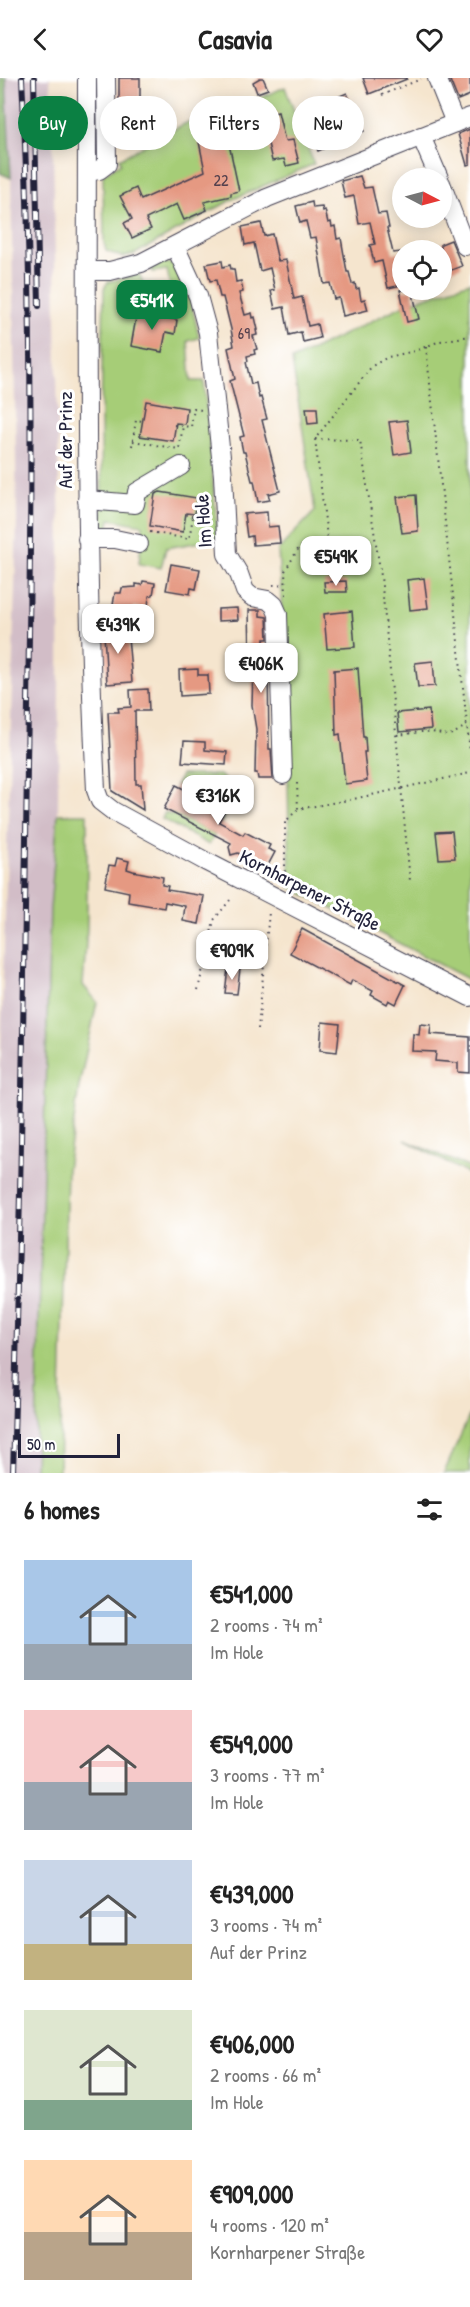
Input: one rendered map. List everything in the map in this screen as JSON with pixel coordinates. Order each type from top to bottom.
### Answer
[{"type":"street","name":"Auf der Prinz","points":[[87,78],[87,539],[92,713],[96,790],[100,801]]},
{"type":"street","points":[[87,172],[99,170],[107,164],[106,78]]},
{"type":"street","points":[[87,271],[110,271],[141,263],[267,198],[462,120],[437,78]]},
{"type":"street","points":[[421,136],[435,168]]},
{"type":"street","points":[[452,212],[465,246]]},
{"type":"street","name":"Im Hole","points":[[175,246],[198,296],[209,341],[223,476],[227,554],[239,574],[245,591],[252,597],[268,600],[274,605],[278,614],[290,775]]},
{"type":"street","points":[[87,500],[135,504],[137,492],[181,466]]},
{"type":"street","points":[[87,539],[115,539],[139,544]]},
{"type":"street","name":"Kornharpener Straße","points":[[100,801],[113,811],[276,898],[470,997]]},
{"type":"path","points":[[382,95],[423,78]]},
{"type":"path","points":[[286,596],[285,571],[300,546],[328,544],[315,439],[372,366],[388,357],[440,341],[470,336]]},
{"type":"path","points":[[426,347],[470,752]]},
{"type":"path","points":[[174,424],[190,427],[194,408],[216,412]]},
{"type":"path","points":[[132,446],[136,420],[142,421]]},
{"type":"path","points":[[133,441],[179,449],[183,426]]},
{"type":"path","points":[[315,439],[360,440],[381,576],[410,881]]},
{"type":"path","points":[[184,515],[203,518]]},
{"type":"path","points":[[139,544],[141,531],[189,539],[193,517]]},
{"type":"path","points":[[397,735],[432,732],[439,736],[453,735],[467,725]]},
{"type":"path","points":[[258,1029],[276,898],[285,888],[285,822],[298,809],[403,789],[470,773]]},
{"type":"path","points":[[290,775],[298,809]]},
{"type":"path","points":[[198,990],[214,920],[230,900]]},
{"type":"shaded area","points":[[6,78],[50,78],[51,96],[18,96],[18,150],[53,150],[60,549],[58,814],[37,1473],[0,1473],[0,1080],[17,520],[11,178]]},
{"type":"green space","points":[[0,78],[6,78],[11,178],[0,173]]},
{"type":"green space","points":[[285,87],[292,106],[292,150],[309,150],[314,164],[231,200],[135,254],[122,257],[106,251],[103,175],[121,163],[119,159],[136,150],[177,150],[177,128],[189,122],[189,150],[280,150],[280,96],[264,96]]},
{"type":"green space","points":[[164,262],[177,268],[185,283],[199,338],[188,341],[191,381],[204,381],[218,539],[166,548],[161,568],[139,564],[143,525],[110,519],[107,535],[102,534],[101,417],[104,288],[108,282],[139,274],[146,290],[136,293],[138,303],[148,300],[151,310],[162,312],[161,303],[173,300],[167,270],[153,272],[151,269]]},
{"type":"green space","points":[[470,282],[470,980],[290,887],[286,677],[278,550],[315,511],[292,360],[408,303],[417,300],[452,300],[452,288]]},
{"type":"green space","points":[[181,775],[220,775],[227,783],[230,800],[209,845],[162,819],[165,812],[171,815],[173,813],[213,834],[225,810],[176,785]]},
{"type":"green space","points":[[58,814],[87,814],[87,928],[83,985],[97,1002],[79,1086],[67,1170],[59,1473],[35,1473],[50,909]]},
{"type":"green space","points":[[405,1140],[470,1168],[470,1175]]},
{"type":"green space","points":[[470,1414],[470,1473],[444,1473]]},
{"type":"building","points":[[119,78],[140,78],[140,96],[119,96]]},
{"type":"building","points":[[263,78],[268,89],[257,93],[253,82]]},
{"type":"building","points":[[363,78],[407,78],[407,79],[369,94]]},
{"type":"building","points":[[449,78],[470,78],[470,95],[458,100]]},
{"type":"building","points":[[280,120],[285,141],[292,140],[292,150],[296,150],[299,163],[286,166],[284,159],[272,161],[269,150],[280,150]]},
{"type":"building","points":[[470,129],[470,164],[467,165],[458,134]]},
{"type":"building","points":[[201,150],[230,150],[239,191],[231,193],[231,196],[204,202],[207,210],[184,220],[177,204],[146,219],[151,229],[132,238],[124,223],[132,219],[120,196],[136,188],[141,200],[205,171]]},
{"type":"building","points":[[360,176],[364,188],[372,187],[378,214],[386,213],[392,249],[392,287],[388,288],[382,261],[374,263],[370,245],[375,244],[370,222],[359,224],[354,196],[345,198],[341,181]]},
{"type":"building","points":[[312,202],[313,208],[322,207],[323,211],[325,210],[328,223],[331,222],[332,227],[335,226],[337,239],[341,238],[347,272],[349,272],[352,284],[355,283],[356,289],[359,288],[361,300],[365,299],[368,310],[343,316],[339,298],[334,299],[330,283],[324,284],[316,237],[310,238],[306,221],[300,223],[296,206]]},
{"type":"building","points":[[261,223],[264,236],[272,234],[278,261],[286,260],[294,299],[302,297],[308,326],[317,324],[320,338],[303,342],[301,332],[289,335],[284,307],[275,309],[271,291],[275,290],[270,268],[260,271],[254,243],[245,245],[242,227]]},
{"type":"building","points":[[452,242],[462,266],[452,270]]},
{"type":"building","points":[[222,261],[223,267],[230,265],[231,269],[234,269],[236,282],[241,281],[243,292],[239,293],[245,315],[252,313],[258,330],[256,330],[257,335],[253,336],[257,349],[254,350],[255,354],[247,356],[248,361],[246,362],[251,384],[256,383],[267,419],[262,420],[280,491],[268,494],[270,500],[258,502],[254,481],[252,481],[245,452],[243,452],[240,437],[244,436],[230,381],[235,379],[228,348],[234,346],[231,329],[223,297],[220,297],[216,280],[210,281],[206,264]]},
{"type":"building","points":[[402,300],[414,300],[419,319],[407,322]]},
{"type":"building","points":[[137,312],[177,320],[175,334],[166,332],[162,352],[131,346]]},
{"type":"building","points":[[146,401],[187,408],[185,424],[176,423],[173,441],[140,436]]},
{"type":"building","points":[[306,408],[317,408],[318,423],[308,424]]},
{"type":"building","points":[[407,420],[411,452],[394,455],[389,422]]},
{"type":"building","points":[[160,492],[197,498],[195,514],[186,513],[183,532],[150,526],[155,494]]},
{"type":"building","points":[[416,495],[418,531],[402,533],[397,497]]},
{"type":"building","points":[[267,512],[268,527],[278,526],[280,543],[253,545],[252,536],[247,537],[244,514]]},
{"type":"building","points":[[171,564],[200,569],[196,589],[191,588],[190,594],[166,590]]},
{"type":"building","points":[[424,578],[428,608],[410,610],[407,580]]},
{"type":"building","points":[[143,581],[155,583],[153,595],[149,596],[148,607],[145,606],[144,609],[133,607],[133,612],[130,614],[112,611],[115,593],[121,593],[122,588],[136,587],[136,584],[142,585]]},
{"type":"building","points":[[346,581],[347,592],[325,592],[324,582]]},
{"type":"building","points":[[237,608],[238,620],[218,621],[218,609]]},
{"type":"building","points":[[249,610],[260,610],[260,616],[267,617],[268,639],[264,639],[264,660],[268,660],[269,749],[271,749],[273,779],[258,779],[255,773],[256,729],[252,705],[253,657],[250,657]]},
{"type":"building","points":[[352,611],[355,647],[327,649],[324,614]]},
{"type":"building","points":[[130,615],[131,637],[128,637],[132,682],[107,684],[104,633],[115,632]]},
{"type":"building","points":[[433,661],[435,686],[418,687],[415,663]]},
{"type":"building","points":[[358,668],[367,781],[345,784],[340,734],[336,735],[334,670]]},
{"type":"building","points":[[198,669],[198,675],[208,675],[209,694],[180,696],[179,670]]},
{"type":"building","points":[[148,689],[149,711],[135,711],[136,784],[141,784],[143,810],[112,791],[108,712],[119,712],[118,708],[131,707],[130,690]]},
{"type":"building","points":[[429,710],[431,729],[399,732],[397,713]]},
{"type":"building","points":[[184,741],[205,742],[205,750],[227,752],[226,765],[182,762]]},
{"type":"building","points":[[176,785],[225,810],[219,822],[243,835],[245,832],[270,845],[268,849],[275,852],[267,867],[258,869],[257,864],[238,853],[231,855],[229,847],[231,843],[164,809]]},
{"type":"building","points":[[452,831],[455,858],[439,859],[436,832]]},
{"type":"building","points":[[117,858],[129,861],[127,869],[163,877],[162,885],[168,886],[167,890],[204,896],[199,924],[183,921],[185,906],[165,902],[164,908],[128,902],[129,892],[105,887],[109,865],[115,866]]},
{"type":"building","points":[[302,929],[405,985],[396,1004],[389,1000],[387,1004],[371,995],[373,991],[352,980],[350,985],[290,953]]},
{"type":"building","points":[[228,968],[240,969],[237,994],[225,993]]},
{"type":"building","points":[[322,1022],[340,1024],[337,1052],[320,1050]]},
{"type":"building","points":[[420,1024],[431,1025],[430,1034],[470,1037],[470,1073],[458,1072],[458,1063],[435,1061],[436,1052],[412,1051],[413,1034],[419,1035]]},
{"type":"railway","points":[[13,1473],[23,1030],[30,507],[30,336],[22,78]]},
{"type":"railway","points":[[34,78],[39,306]]}]
